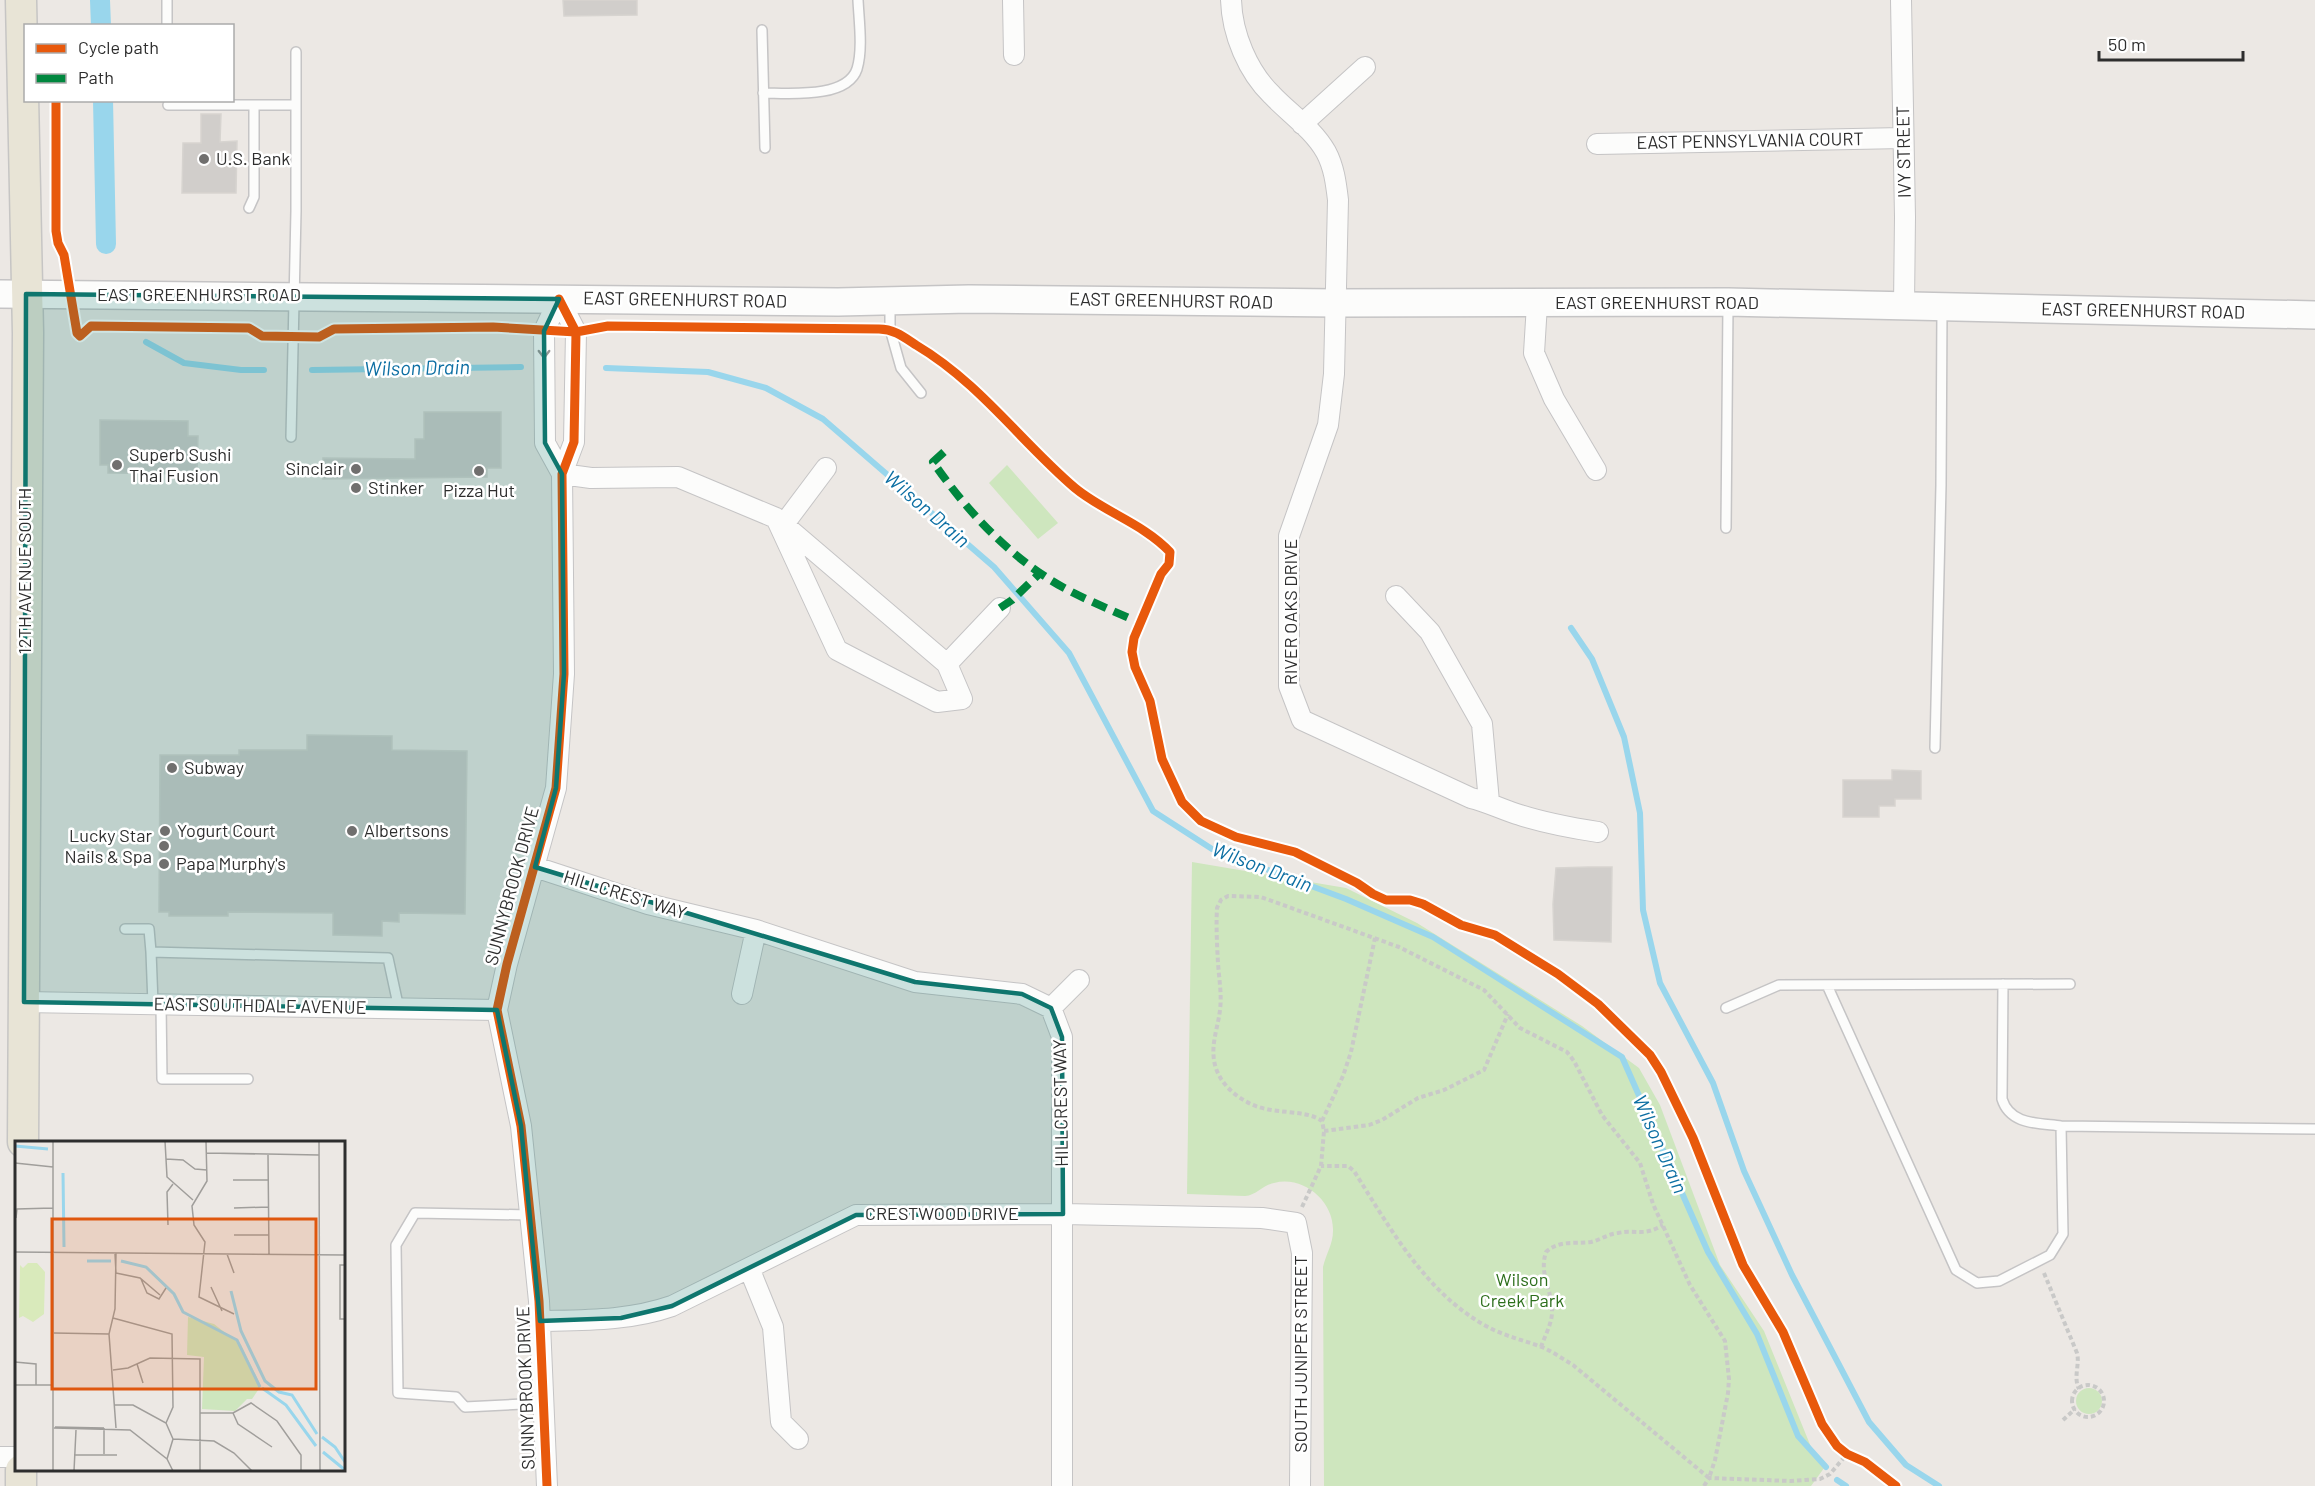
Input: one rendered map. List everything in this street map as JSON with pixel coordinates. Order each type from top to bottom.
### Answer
[{"type":"main road","name":"12TH AVENUE SOUTH","points":[[21,0],[13,294],[24,1002],[23,1141]]},
{"type":"main road","name":"EAST GREENHURST ROAD","points":[[13,294],[890,301],[969,299],[1538,304],[1728,302],[2315,315]]},
{"type":"street","points":[[1013,0],[1014,55]]},
{"type":"street","points":[[1232,0],[1243,53],[1270,93],[1325,150],[1335,173],[1338,200],[1335,303]]},
{"type":"street","name":"IVY STREET","points":[[1901,0],[1904,305]]},
{"type":"street","points":[[1302,124],[1365,68]]},
{"type":"street","name":"EAST PENNSYLVANIA COURT","points":[[1597,144],[1904,138]]},
{"type":"street","name":"SUNNYBROOK DRIVE","points":[[559,298],[544,331],[544,443],[562,474]]},
{"type":"street","name":"SUNNYBROOK DRIVE","points":[[547,1486],[540,1322],[521,1126],[497,1010],[507,964],[556,789],[564,674],[562,474],[574,442],[576,332],[559,298]]},
{"type":"street","name":"RIVER OAKS DRIVE","points":[[1335,303],[1334,374],[1328,425],[1289,536],[1289,686],[1302,720],[1471,798],[1489,802],[1518,815],[1570,828],[1598,832]]},
{"type":"street","points":[[1538,304],[1534,353],[1554,399],[1596,470]]},
{"type":"street","points":[[780,521],[826,468]]},
{"type":"street","points":[[562,474],[591,478],[678,477],[780,521],[947,664],[962,699],[937,702],[837,650],[780,521]]},
{"type":"street","points":[[1396,596],[1430,632],[1482,724],[1489,802]]},
{"type":"street","points":[[947,664],[1000,608]]},
{"type":"street","name":"HILLCREST WAY","points":[[535,867],[648,904],[756,930],[915,982],[1022,994],[1051,1008],[1062,1036],[1062,1486]]},
{"type":"street","points":[[742,994],[756,930]]},
{"type":"street","points":[[1051,1008],[1079,980]]},
{"type":"street","name":"EAST SOUTHDALE AVENUE","points":[[24,1002],[497,1010]]},
{"type":"street","name":"CRESTWOOD DRIVE","points":[[540,1322],[621,1318],[652,1313],[672,1306],[856,1215],[1063,1214],[1262,1218],[1296,1223]]},
{"type":"street","name":"SOUTH JUNIPER STREET","points":[[1296,1223],[1302,1253],[1300,1486]]},
{"type":"street","points":[[749,1268],[773,1327],[781,1422],[798,1439]]},
{"type":"street","points":[[0,1456],[15,1457]]},
{"type":"lane","points":[[167,0],[168,24]]},
{"type":"lane","points":[[764,93],[821,92],[842,86],[856,71],[859,46],[858,0]]},
{"type":"lane","points":[[762,30],[765,148]]},
{"type":"lane","points":[[291,437],[296,52]]},
{"type":"lane","points":[[168,105],[296,105]]},
{"type":"lane","points":[[249,208],[254,197],[254,105]]},
{"type":"lane","points":[[890,301],[890,329],[901,368],[921,393]]},
{"type":"lane","points":[[1726,528],[1728,302]]},
{"type":"lane","points":[[1935,748],[1941,485],[1942,306]]},
{"type":"lane","points":[[125,929],[149,929],[162,1079],[248,1079]]},
{"type":"lane","points":[[151,951],[388,958],[399,1009]]},
{"type":"lane","points":[[2003,984],[2002,1099],[2006,1110],[2022,1122],[2061,1126],[2315,1128]]},
{"type":"lane","points":[[1726,1008],[1779,985],[2070,984]]},
{"type":"lane","points":[[1827,985],[1956,1270],[1977,1283],[1999,1281],[2050,1255],[2063,1234],[2061,1126]]},
{"type":"lane","points":[[530,1215],[415,1213],[396,1245],[398,1393],[456,1397],[465,1407],[543,1403]]},
{"type":"path","points":[[1322,1121],[1315,1116],[1264,1109],[1248,1103],[1232,1093],[1220,1078],[1214,1064],[1221,994],[1217,908],[1221,900],[1227,896],[1261,897],[1399,947],[1485,990],[1520,1028],[1567,1052],[1602,1115],[1640,1163],[1645,1184],[1690,1285],[1725,1341],[1729,1379],[1728,1393],[1715,1460],[1704,1486]]},
{"type":"path","points":[[1296,1223],[1321,1166],[1324,1131],[1322,1121],[1343,1076],[1351,1052],[1375,938]]},
{"type":"path","points":[[1324,1131],[1369,1125],[1382,1120],[1418,1098],[1444,1090],[1485,1070],[1508,1014]]},
{"type":"path","points":[[1321,1166],[1348,1166],[1354,1171],[1418,1267],[1460,1308],[1486,1326],[1514,1339],[1541,1347],[1574,1365],[1709,1478],[1791,1481],[1820,1479],[1830,1474],[1847,1454]]},
{"type":"path","points":[[1541,1347],[1551,1320],[1552,1309],[1543,1271],[1546,1252],[1552,1246],[1568,1242],[1591,1242],[1616,1233],[1651,1232],[1663,1225]]},
{"type":"path","points":[[2039,1261],[2077,1353],[2079,1361],[2076,1381],[2079,1389]]},
{"type":"path","points":[[2086,1386],[2097,1388],[2103,1396],[2101,1410],[2093,1416],[2083,1416],[2075,1409],[2073,1399],[2079,1389],[2086,1386]]},
{"type":"path","points":[[2063,1420],[2075,1409]]},
{"type":"highlighted area","points":[[26,294],[559,299],[544,331],[545,443],[562,474],[564,674],[556,788],[535,867],[915,982],[1022,994],[1051,1008],[1062,1037],[1063,1214],[856,1215],[672,1306],[621,1318],[540,1321],[521,1126],[497,1010],[24,1002]]},
{"type":"green space","points":[[1007,465],[1058,523],[1038,539],[989,483]]},
{"type":"green space","name":"Wilson Creek Park","points":[[1192,862],[1346,888],[1417,923],[1582,1026],[1639,1068],[1660,1105],[1720,1265],[1764,1331],[1813,1452],[1827,1464],[1811,1486],[1324,1486],[1323,1267],[1333,1231],[1328,1210],[1315,1193],[1296,1183],[1270,1184],[1245,1196],[1187,1194]]},
{"type":"green space","points":[[2089,1388],[2098,1392],[2102,1401],[2098,1410],[2089,1414],[2080,1410],[2076,1401],[2080,1392]]},
{"type":"building","points":[[563,0],[637,0],[637,15],[564,16]]},
{"type":"building","points":[[201,114],[221,114],[220,142],[237,141],[236,193],[182,193],[183,143],[201,143]]},
{"type":"building","points":[[424,412],[501,412],[501,468],[487,468],[487,477],[323,479],[323,458],[415,459],[415,439],[424,439]]},
{"type":"building","points":[[100,420],[188,421],[188,436],[198,436],[197,474],[108,473],[108,465],[100,465]]},
{"type":"building","name":"Albertsons","points":[[307,735],[392,736],[392,750],[467,751],[465,914],[399,913],[399,922],[382,921],[382,936],[333,935],[333,913],[228,912],[228,916],[169,916],[169,912],[159,912],[160,755],[239,755],[239,750],[307,750]]},
{"type":"building","points":[[1892,770],[1921,771],[1921,799],[1895,799],[1895,806],[1879,806],[1879,817],[1843,817],[1843,780],[1892,780]]},
{"type":"building","points":[[1612,867],[1611,942],[1554,940],[1553,904],[1556,868]]},
{"type":"waterway","name":"Wilson Drain","points":[[100,0],[101,24]]},
{"type":"waterway","name":"Wilson Drain","points":[[103,102],[106,244]]},
{"type":"waterway","name":"Wilson Drain","points":[[146,342],[184,363],[241,370],[264,370]]},
{"type":"waterway","name":"Wilson Drain","points":[[312,370],[521,367]]},
{"type":"waterway","name":"Wilson Drain","points":[[606,368],[708,372],[766,388],[823,419],[994,567],[1069,653],[1153,811],[1212,849],[1346,899],[1433,937],[1622,1057],[1708,1252],[1757,1334],[1798,1436],[1826,1467]]},
{"type":"waterway","points":[[1571,628],[1592,659],[1624,737],[1640,813],[1643,910],[1660,983],[1713,1083],[1744,1171],[1792,1275],[1869,1422],[1906,1465],[1939,1486]]},
{"type":"waterway","name":"Wilson Drain","points":[[1837,1480],[1846,1486]]},
{"type":"marked path","points":[[944,452],[933,462],[971,511],[1016,555],[1059,585],[1140,623]]},
{"type":"marked path","points":[[1000,608],[1012,600],[1040,573]]},
{"type":"cycle path","points":[[56,102],[56,231],[58,243],[64,255],[77,333],[80,336],[91,326],[249,328],[262,336],[319,337],[334,329],[493,327],[576,332],[608,326],[879,329],[899,334],[939,360],[980,395],[1075,488],[1160,542],[1170,552],[1169,564],[1161,574],[1134,638],[1132,652],[1135,667],[1150,701],[1162,759],[1182,802],[1201,821],[1236,837],[1295,852],[1386,900],[1410,900],[1423,904],[1461,925],[1495,935],[1558,974],[1598,1004],[1650,1055],[1661,1072],[1693,1138],[1743,1265],[1783,1332],[1822,1424],[1837,1446],[1847,1454],[1865,1462],[1896,1486]]},
{"type":"cycle path","points":[[547,1486],[539,1301],[521,1126],[497,1010],[507,964],[556,788],[564,674],[562,474],[574,442],[576,332],[559,299]]},
{"type":"place","name":"U.S. Bank","points":[[204,159]]},
{"type":"place","name":"Superb Sushi Thai Fusion","points":[[117,465]]},
{"type":"place","name":"Sinclair","points":[[356,469]]},
{"type":"place","name":"Pizza Hut","points":[[479,471]]},
{"type":"place","name":"Stinker","points":[[356,488]]},
{"type":"place","name":"Subway","points":[[172,768]]},
{"type":"place","name":"Yogurt Court","points":[[165,831]]},
{"type":"place","name":"Albertsons","points":[[352,831]]},
{"type":"place","name":"Lucky Star Nails & Spa","points":[[164,846]]},
{"type":"place","name":"Papa Murphy's","points":[[164,864]]}]
